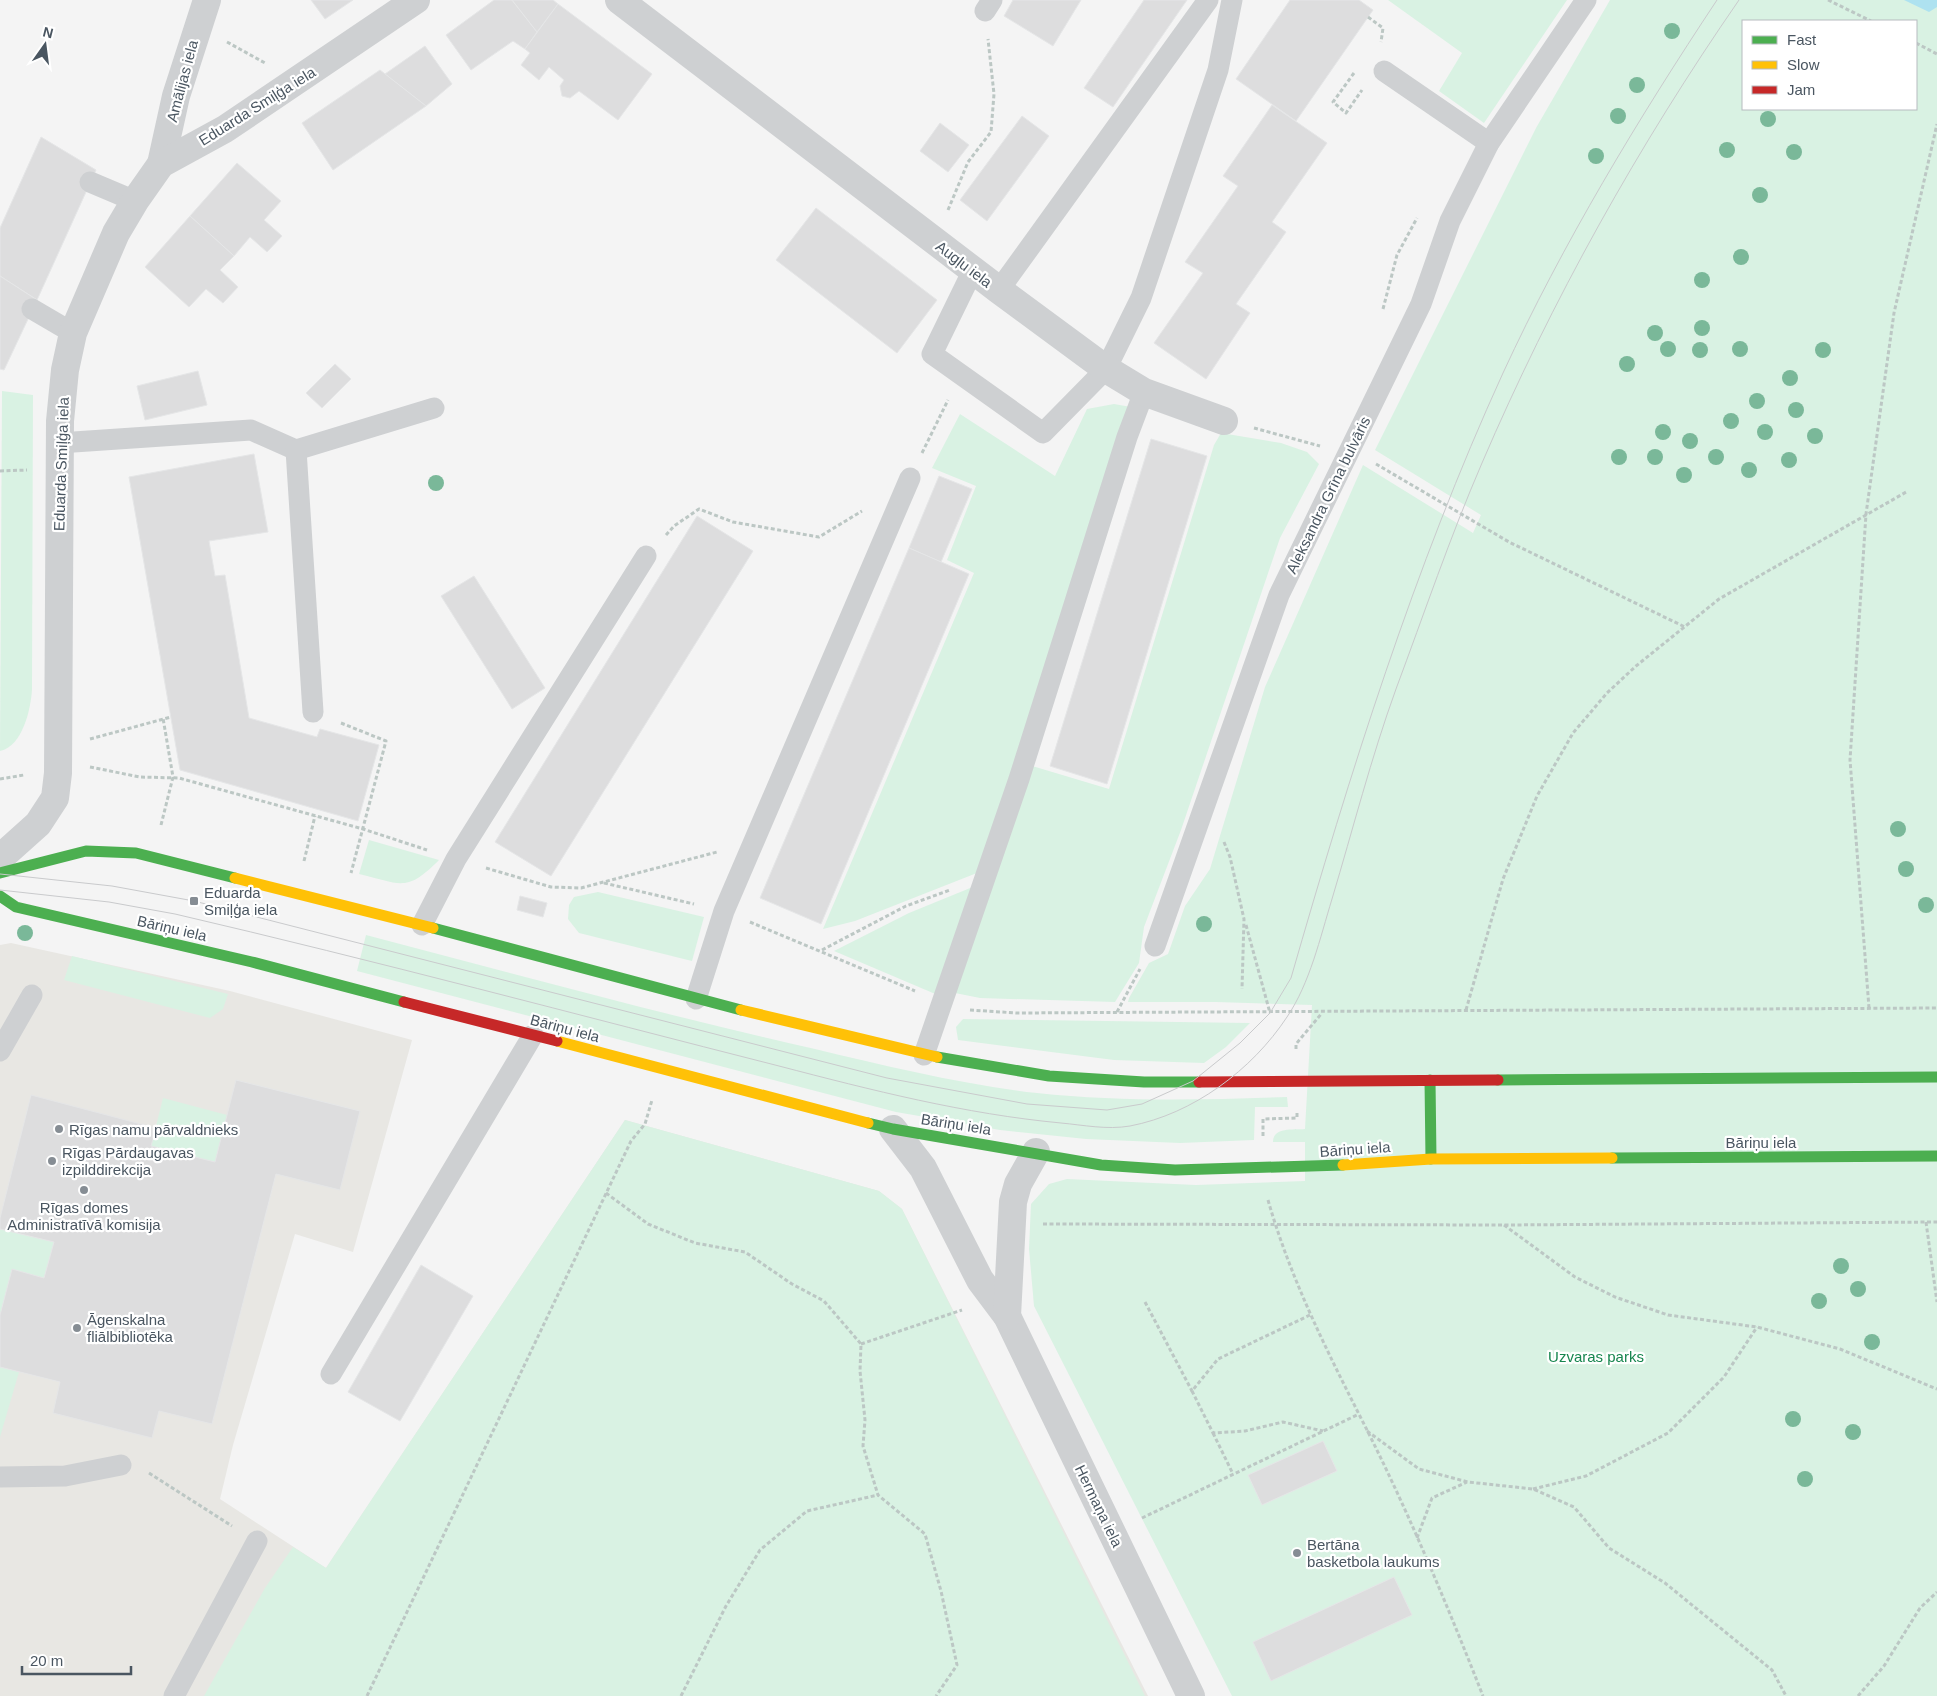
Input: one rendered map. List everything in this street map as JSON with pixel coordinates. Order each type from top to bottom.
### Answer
[{"type":"street","name":"Eduarda Smiļģa iela","points":[[0,858],[38,824],[56,798],[58,773],[59,443],[65,370],[73,333],[116,232],[161,164],[225,129],[416,0]]},
{"type":"street","name":"Augļu iela","points":[[619,0],[1106,370],[1144,392],[1224,421]]},
{"type":"street","name":"Amālijas iela","points":[[161,164],[176,96],[202,2]]},
{"type":"street","points":[[0,873],[86,851],[136,853],[422,925],[696,999],[924,1055],[1049,1076],[1144,1082],[1296,1079],[1937,1077]]},
{"type":"street","name":"Bāriņu iela","points":[[0,896],[16,907],[252,962],[893,1129],[1036,1152],[1102,1166],[1175,1170],[1335,1166],[1431,1159],[1937,1156]]},
{"type":"street","points":[[1430,1080],[1431,1159]]},
{"type":"street","name":"Hermaņa iela","points":[[893,1129],[923,1168],[980,1280],[1001,1308],[1191,1696]]},
{"type":"street","name":"Hermaņa iela","points":[[1001,1308],[1013,1202],[1018,1184],[1036,1152]]},
{"type":"lane","points":[[999,290],[1208,0]]},
{"type":"lane","points":[[974,270],[932,354],[1043,433],[1106,370],[1144,289],[1218,70],[1232,0]]},
{"type":"lane","name":"Aleksandra Grīna bulvāris","points":[[1155,946],[1279,595],[1421,304],[1450,221],[1489,143],[1586,0]]},
{"type":"lane","points":[[1384,71],[1489,143]]},
{"type":"lane","points":[[90,182],[135,201]]},
{"type":"lane","points":[[32,309],[73,333]]},
{"type":"lane","points":[[924,1055],[986,877],[1127,437],[1144,392]]},
{"type":"lane","points":[[59,443],[251,430],[296,450],[434,408]]},
{"type":"lane","points":[[296,450],[313,712]]},
{"type":"lane","points":[[696,999],[724,911],[910,478]]},
{"type":"lane","points":[[422,925],[456,859],[646,556]]},
{"type":"lane","points":[[0,1051],[32,995]]},
{"type":"lane","points":[[332,1374],[533,1035]]},
{"type":"lane","points":[[0,1477],[65,1476],[121,1465]]},
{"type":"lane","points":[[174,1696],[257,1541]]},
{"type":"path","points":[[1828,0],[1869,20]]},
{"type":"path","points":[[202,2],[215,34],[246,54],[263,63],[273,65],[295,83]]},
{"type":"path","points":[[940,245],[950,201],[964,170],[991,132],[994,94],[988,5]]},
{"type":"path","points":[[1368,17],[1379,26]]},
{"type":"path","points":[[1917,44],[1937,54]]},
{"type":"path","points":[[1869,1008],[1850,760],[1866,514],[1894,313],[1937,124]]},
{"type":"path","points":[[910,478],[960,375]]},
{"type":"path","points":[[1224,421],[1371,461],[1509,542],[1685,627]]},
{"type":"path","points":[[0,471],[16,470]]},
{"type":"path","points":[[1466,1010],[1503,879],[1536,796],[1573,733],[1607,693],[1636,666],[1719,599],[1908,491]]},
{"type":"path","points":[[646,556],[674,526],[699,509],[733,522],[819,536],[864,509]]},
{"type":"path","points":[[313,712],[386,741],[342,905]]},
{"type":"path","points":[[86,740],[171,717]]},
{"type":"path","points":[[160,830],[173,777],[163,718]]},
{"type":"path","points":[[88,767],[140,777],[173,777],[363,829],[551,887],[580,888],[604,883],[755,841]]},
{"type":"path","points":[[1207,802],[1230,857],[1244,919],[1270,1013]]},
{"type":"path","points":[[302,867],[315,816]]},
{"type":"path","points":[[822,950],[906,906],[986,877]]},
{"type":"path","points":[[604,883],[724,911],[822,950],[942,1003],[975,1012],[1270,1013],[1466,1010],[1937,1008]]},
{"type":"path","points":[[1242,988],[1244,919]]},
{"type":"path","points":[[1117,1012],[1147,956],[1155,946]]},
{"type":"path","points":[[368,1696],[631,1141],[645,1124],[661,1068]]},
{"type":"path","points":[[606,1193],[648,1224],[695,1242],[745,1252],[792,1284],[824,1301],[861,1344],[860,1371],[865,1420],[863,1446],[878,1495],[925,1534],[941,1591],[957,1666],[936,1696]]},
{"type":"path","points":[[1011,1222],[1070,1226],[1937,1222]]},
{"type":"path","points":[[1926,1222],[1937,1302]]},
{"type":"path","points":[[1274,1224],[1310,1315],[1444,1595],[1483,1696]]},
{"type":"path","points":[[1504,1225],[1575,1277],[1615,1297],[1668,1315],[1757,1327],[1840,1349],[1937,1389]]},
{"type":"path","points":[[1145,1302],[1192,1391],[1232,1474]]},
{"type":"path","points":[[861,1344],[1001,1308]]},
{"type":"path","points":[[1192,1391],[1218,1359],[1310,1315]]},
{"type":"path","points":[[1533,1489],[1586,1476],[1668,1433],[1724,1377],[1757,1327]]},
{"type":"path","points":[[1112,1532],[1357,1415]]},
{"type":"path","points":[[1213,1433],[1245,1431],[1283,1422],[1323,1432]]},
{"type":"path","points":[[1367,1431],[1419,1468],[1468,1482],[1533,1489],[1574,1507],[1609,1548],[1665,1583],[1772,1670],[1786,1696]]},
{"type":"path","points":[[144,1470],[257,1541]]},
{"type":"path","points":[[1417,1538],[1432,1498],[1468,1482]]},
{"type":"path","points":[[681,1696],[726,1606],[760,1550],[807,1511],[878,1495]]},
{"type":"path","points":[[1858,1696],[1884,1666],[1920,1608],[1937,1592]]},
{"type":"shaded area","points":[[11,943],[230,991],[412,1040],[353,1252],[295,1234],[233,1445],[220,1499],[326,1568],[625,1120],[879,1191],[902,1209],[1148,1696],[0,1696],[0,945]]},
{"type":"green space","points":[[1388,0],[1567,0],[1484,123],[1439,91],[1462,53]]},
{"type":"green space","name":"Uzvaras parks","points":[[1610,0],[1937,0],[1937,1696],[1232,1696],[1034,1306],[1029,1249],[1031,1204],[1049,1184],[1067,1179],[1196,1185],[1305,1181],[1305,1142],[1273,1142],[1276,1134],[1284,1130],[1305,1129],[1312,1005],[1128,1002],[1149,963],[1168,954],[1185,906],[1210,869],[1265,687],[1363,465],[1473,533],[1481,515],[1375,450],[1536,128]]},
{"type":"green space","points":[[2,391],[33,395],[32,689],[28,716],[20,734],[8,748],[0,751]]},
{"type":"green space","points":[[1114,404],[1131,407],[982,871],[855,921],[823,929],[974,573],[947,560],[976,486],[932,468],[960,414],[1055,476],[1087,409]]},
{"type":"green space","points":[[1221,433],[1281,443],[1307,452],[1319,464],[1280,538],[1181,830],[1144,927],[1139,963],[1115,1002],[980,998],[955,993],[1029,765],[1109,789],[1214,445]]},
{"type":"green space","points":[[369,840],[439,860],[419,878],[411,882],[395,883],[359,874]]},
{"type":"green space","points":[[980,884],[940,996],[834,951],[909,913]]},
{"type":"green space","points":[[598,892],[704,917],[692,961],[579,933],[568,919],[569,905],[574,897]]},
{"type":"green space","points":[[366,935],[702,1022],[954,1080],[1010,1090],[1099,1098],[1287,1097],[1288,1107],[1255,1107],[1254,1140],[1180,1143],[1086,1139],[1000,1130],[896,1112],[357,971]]},
{"type":"green space","points":[[72,956],[228,994],[223,1009],[210,1018],[64,980]]},
{"type":"green space","points":[[963,1019],[1250,1023],[1226,1047],[1204,1063],[1114,1060],[958,1040],[956,1027]]},
{"type":"green space","points":[[163,1098],[227,1115],[215,1162],[151,1146]]},
{"type":"green space","points":[[625,1120],[879,1191],[902,1209],[1145,1696],[204,1696],[265,1588],[293,1547],[326,1568]]},
{"type":"green space","points":[[0,1229],[54,1242],[44,1278],[12,1270],[0,1315]]},
{"type":"green space","points":[[0,1367],[19,1372],[0,1437]]},
{"type":"water","points":[[1904,0],[1937,0],[1937,7],[1929,12]]},
{"type":"building","points":[[311,0],[353,0],[325,19]]},
{"type":"building","points":[[494,0],[512,0],[537,32],[525,49],[513,41],[471,70],[446,35]]},
{"type":"building","points":[[512,0],[553,0],[558,4],[537,32]]},
{"type":"building","points":[[1013,0],[1081,0],[1053,46],[1004,16]]},
{"type":"building","points":[[1144,0],[1187,0],[1113,107],[1084,88]]},
{"type":"building","points":[[1290,0],[1359,0],[1373,10],[1296,121],[1236,79]]},
{"type":"building","points":[[558,4],[652,74],[618,120],[579,91],[570,98],[562,96],[560,86],[564,80],[549,67],[539,80],[521,65],[530,53],[525,49]]},
{"type":"building","points":[[425,46],[452,84],[426,106],[385,74]]},
{"type":"building","points":[[380,70],[426,106],[333,170],[302,123]]},
{"type":"building","points":[[1272,105],[1327,143],[1272,222],[1286,232],[1236,304],[1250,313],[1206,379],[1154,343],[1203,273],[1185,262],[1238,186],[1223,176]]},
{"type":"building","points":[[1022,116],[1049,136],[987,221],[960,200]]},
{"type":"building","points":[[940,123],[969,145],[948,172],[920,151]]},
{"type":"building","points":[[41,137],[96,170],[37,300],[0,276],[0,228]]},
{"type":"building","points":[[237,163],[281,201],[264,220],[282,236],[267,252],[250,237],[234,256],[190,216]]},
{"type":"building","points":[[816,208],[937,300],[897,353],[776,260]]},
{"type":"building","points":[[190,216],[234,256],[220,270],[238,287],[223,303],[206,289],[189,307],[145,267]]},
{"type":"building","points":[[0,276],[37,300],[4,370],[0,369]]},
{"type":"building","points":[[335,364],[351,379],[322,408],[306,393]]},
{"type":"building","points":[[198,371],[207,405],[145,420],[137,386]]},
{"type":"building","points":[[1151,439],[1207,456],[1107,784],[1050,766]]},
{"type":"building","points":[[254,454],[268,532],[209,541],[215,576],[225,575],[249,718],[317,737],[320,729],[379,745],[358,821],[180,770],[129,477]]},
{"type":"building","points":[[939,476],[972,489],[941,562],[909,548]]},
{"type":"building","points":[[697,516],[753,551],[551,876],[495,842]]},
{"type":"building","points":[[909,548],[969,574],[821,924],[760,898]]},
{"type":"building","points":[[474,576],[545,688],[512,709],[441,596]]},
{"type":"building","points":[[520,896],[547,903],[543,917],[517,910]]},
{"type":"building","points":[[236,1080],[360,1111],[340,1190],[276,1174],[212,1424],[159,1411],[152,1438],[53,1413],[60,1382],[0,1367],[0,1315],[12,1269],[44,1278],[54,1242],[0,1229],[0,1218],[31,1095],[156,1128],[151,1146],[215,1162]]},
{"type":"building","points":[[421,1265],[473,1296],[400,1421],[348,1392]]},
{"type":"building","points":[[1323,1441],[1337,1471],[1262,1505],[1248,1475]]},
{"type":"building","points":[[1394,1577],[1412,1615],[1271,1681],[1253,1642]]},
{"type":"tram line","points":[[0,874],[112,886],[194,901],[887,1078],[1027,1104],[1107,1110],[1142,1104],[1193,1081],[1240,1043],[1270,1013],[1291,978],[1336,824],[1412,596],[1471,447],[1503,373],[1576,229],[1630,136],[1717,0]]},
{"type":"tram line","points":[[0,890],[109,902],[175,914],[402,969],[848,1084],[989,1114],[1086,1126],[1121,1127],[1153,1120],[1198,1100],[1239,1072],[1257,1055],[1287,1017],[1302,990],[1319,945],[1370,767],[1387,715],[1448,547],[1482,463],[1537,342],[1599,225],[1666,111],[1739,0]]},
{"type":"traffic: fast","points":[[0,873],[86,851],[136,853],[235,878]]},
{"type":"traffic: fast","points":[[0,896],[16,907],[252,962],[404,1002]]},
{"type":"traffic: fast","points":[[433,928],[741,1010]]},
{"type":"traffic: fast","points":[[937,1057],[1049,1076],[1144,1082],[1199,1082]]},
{"type":"traffic: fast","points":[[1498,1080],[1937,1077]]},
{"type":"traffic: fast","points":[[1430,1080],[1431,1159]]},
{"type":"traffic: fast","points":[[868,1123],[1101,1165],[1175,1170],[1343,1165]]},
{"type":"traffic: fast","points":[[1612,1158],[1937,1156]]},
{"type":"traffic: slow","points":[[235,878],[433,928]]},
{"type":"traffic: slow","points":[[741,1010],[937,1057]]},
{"type":"traffic: slow","points":[[557,1041],[868,1123]]},
{"type":"traffic: slow","points":[[1343,1165],[1431,1159],[1612,1158]]},
{"type":"traffic: jam","points":[[404,1002],[557,1041]]},
{"type":"traffic: jam","points":[[1199,1082],[1498,1080]]},
{"type":"place","name":"Eduarda Smiļģa iela","points":[[194,901]]},
{"type":"place","name":"Rīgas namu pārvaldnieks","points":[[59,1129]]},
{"type":"place","name":"Rīgas Pārdaugavas izpilddirekcija","points":[[52,1161]]},
{"type":"place","name":"Rīgas domes Administratīvā komisija","points":[[84,1190]]},
{"type":"place","name":"Āgenskalna fliālbibliotēka","points":[[77,1328]]},
{"type":"place","name":"Bertāna basketbola laukums","points":[[1297,1553]]}]
